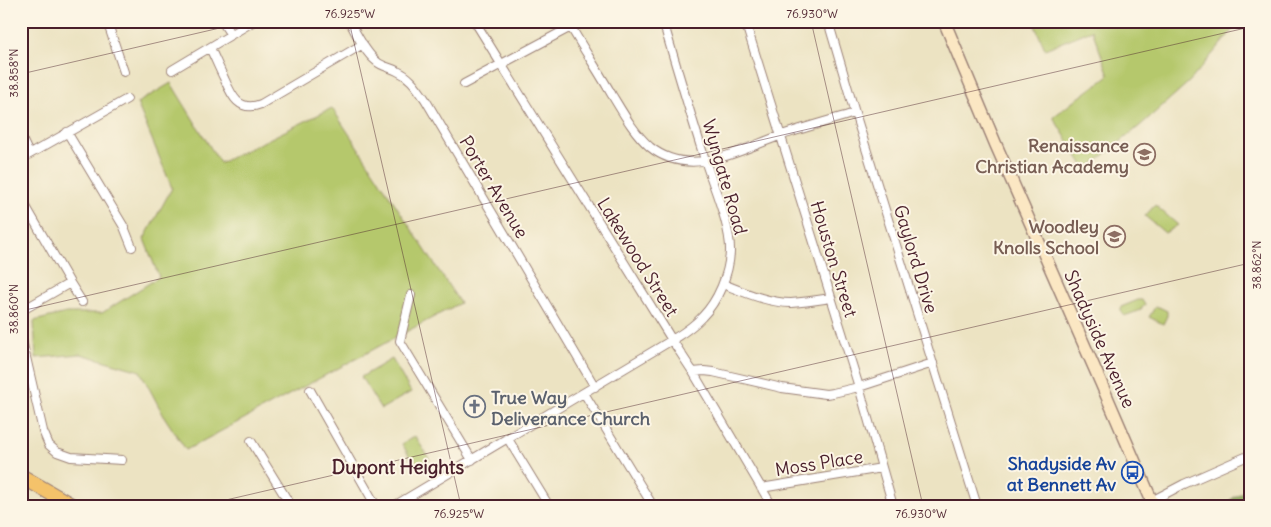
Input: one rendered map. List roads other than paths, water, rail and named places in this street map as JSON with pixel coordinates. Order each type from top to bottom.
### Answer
[{"type":"highway","points":[[21,476],[73,506]]},
{"type":"street","points":[[107,21],[124,72]]},
{"type":"street","points":[[222,21],[231,35]]},
{"type":"street","points":[[172,70],[254,21]]},
{"type":"street","name":"Porter Avenue","points":[[349,21],[371,56],[377,62],[408,77],[425,99],[595,386]]},
{"type":"street","points":[[464,84],[582,21]]},
{"type":"street","name":"Wyngate Road","points":[[394,506],[690,329],[703,317],[714,301],[726,274],[730,252],[728,238],[722,212],[663,21]]},
{"type":"street","name":"Houston Street","points":[[745,21],[859,387],[893,506]]},
{"type":"street","name":"Gaylord Drive","points":[[828,21],[977,506]]},
{"type":"street","name":"Shadyside Avenue","points":[[944,21],[996,145],[1102,383],[1149,504]]},
{"type":"street","name":"Lakewood Street","points":[[477,25],[672,340],[694,372],[772,506]]},
{"type":"street","points":[[571,27],[638,135],[657,152],[677,160],[690,162],[706,161],[752,148],[780,136],[855,113]]},
{"type":"street","points":[[210,48],[232,95],[241,104],[250,106],[261,104],[363,44]]},
{"type":"street","points":[[21,159],[128,99]]},
{"type":"street","points":[[67,132],[124,227],[132,247]]},
{"type":"street","points":[[21,137],[29,154]]},
{"type":"street","points":[[21,198],[82,302]]},
{"type":"street","points":[[21,311],[70,283]]},
{"type":"street","points":[[723,284],[760,298],[778,302],[791,303],[831,298]]},
{"type":"street","points":[[411,295],[400,341],[472,460]]},
{"type":"street","points":[[21,328],[22,340],[43,431],[50,445],[57,452],[70,457],[122,460]]},
{"type":"street","points":[[694,372],[721,373],[816,394],[833,393],[859,387],[933,363]]},
{"type":"street","points":[[310,390],[376,506]]},
{"type":"street","points":[[584,393],[652,506]]},
{"type":"street","points":[[508,439],[549,506]]},
{"type":"street","points":[[251,441],[291,506]]},
{"type":"street","points":[[1149,504],[1184,484],[1250,455]]},
{"type":"street","name":"Moss Place","points":[[761,488],[882,468]]},
{"type":"place","name":"Renaissance Christian Academy","points":[[1145,155]]},
{"type":"place","name":"Woodley Knolls School","points":[[1115,236]]},
{"type":"place","name":"True Way Deliverance Church","points":[[475,407]]},
{"type":"place","name":"Shadyside Av at Bennett Av","points":[[1132,473]]},
{"type":"district","name":"Dupont Heights","points":[[398,467]]}]
